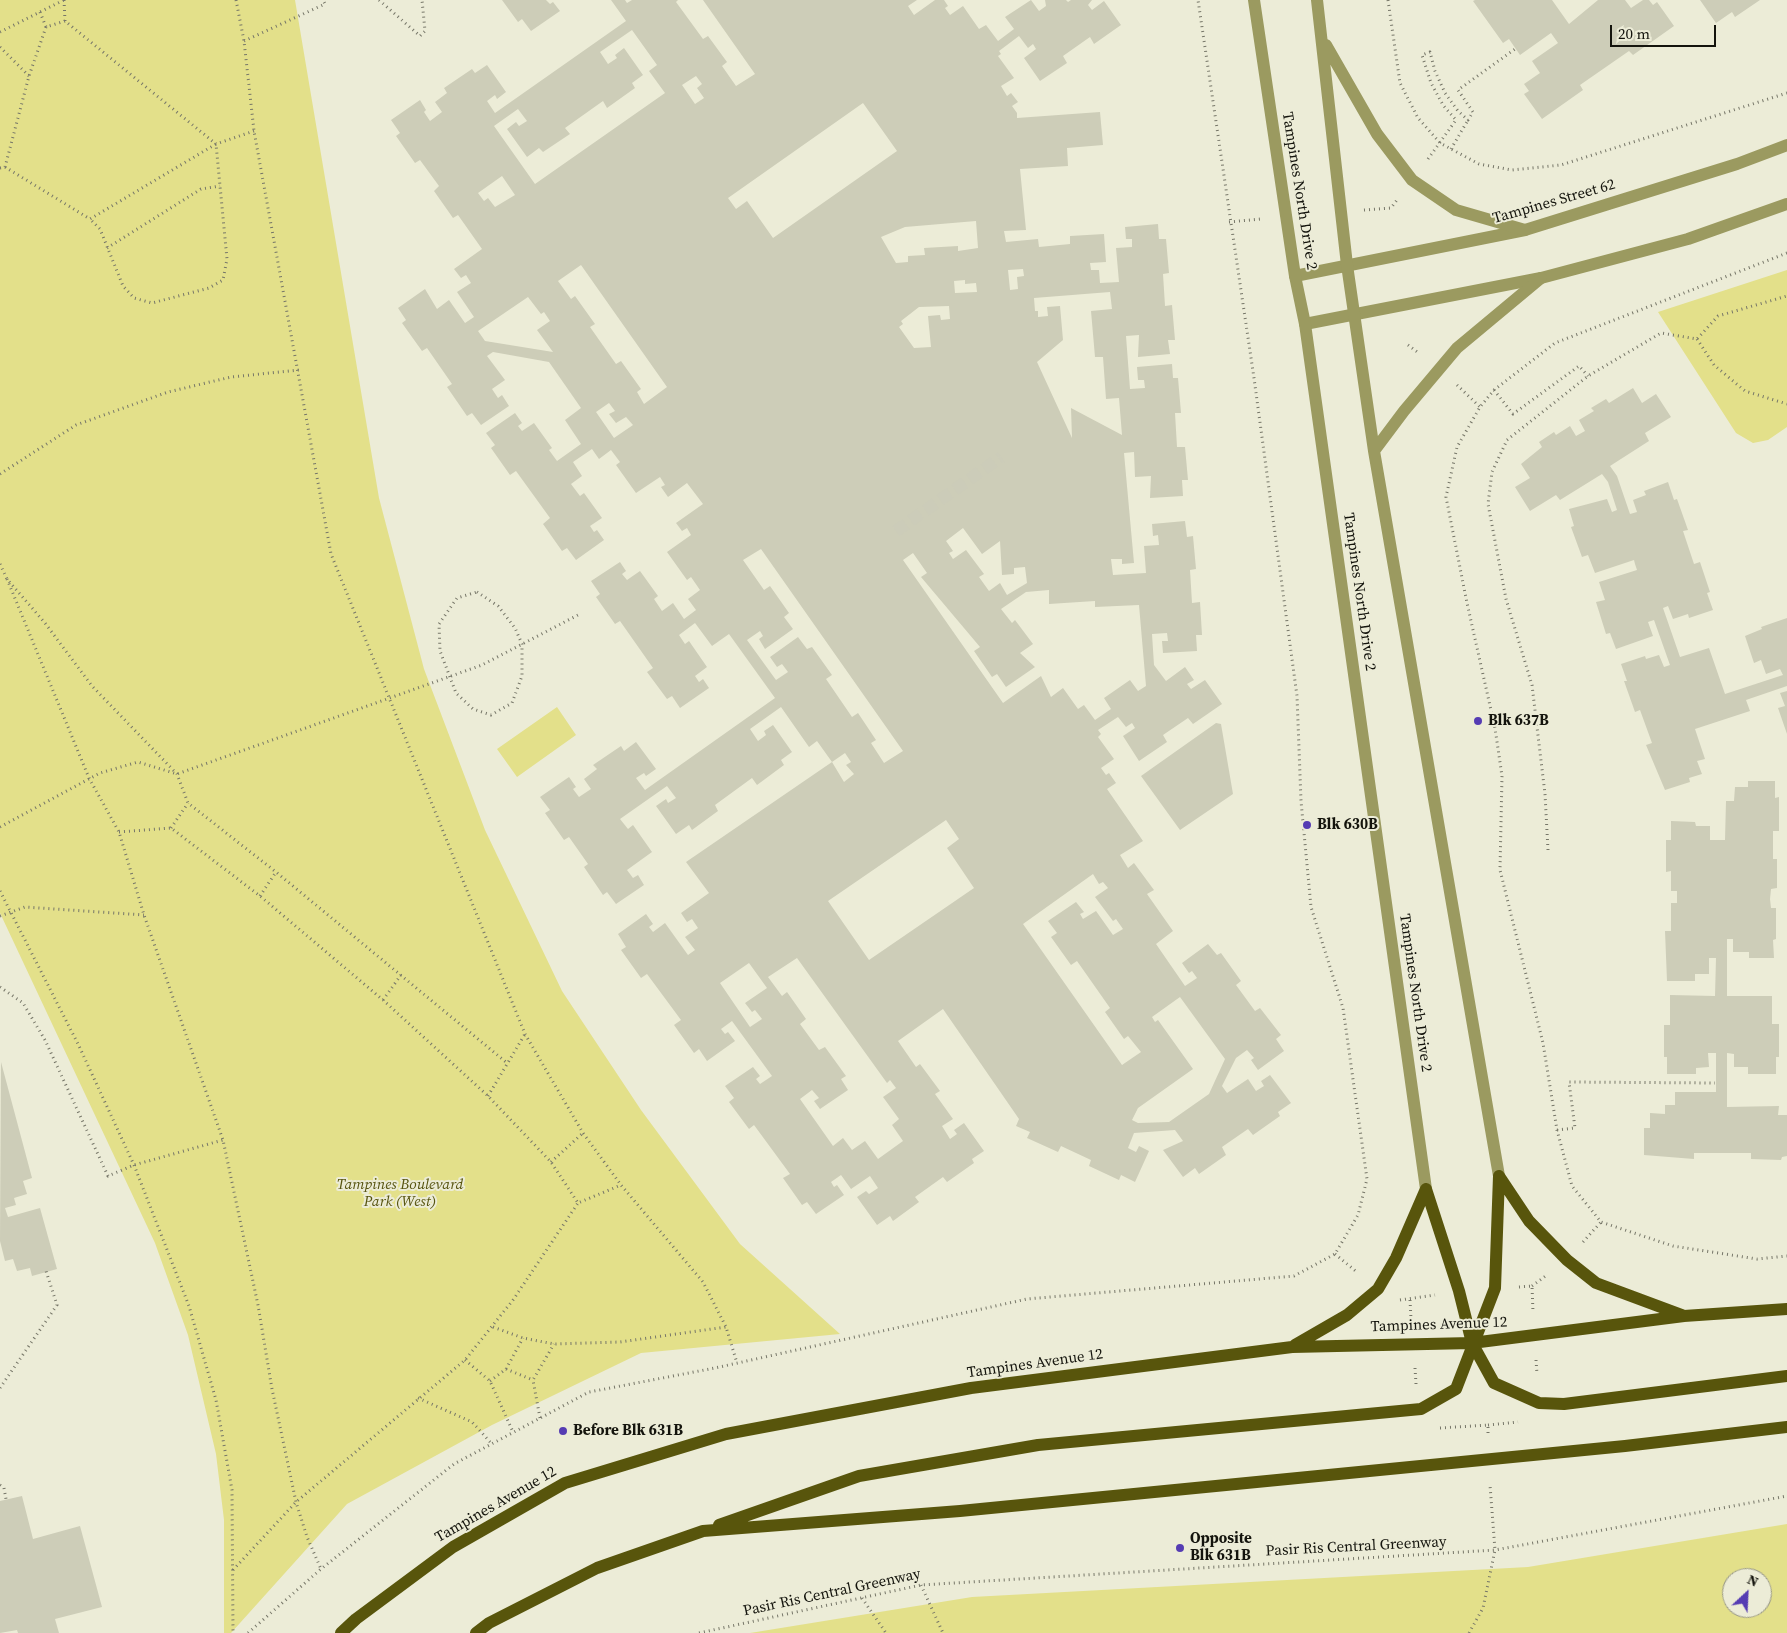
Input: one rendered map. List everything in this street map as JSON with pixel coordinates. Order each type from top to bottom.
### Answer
[{"type":"main road","points":[[1499,1176],[1529,1221],[1567,1260],[1596,1283],[1684,1316]]},
{"type":"main road","points":[[476,1633],[489,1623],[597,1568],[859,1476],[1038,1445],[1421,1409],[1456,1389],[1472,1343],[1495,1288],[1499,1176]]},
{"type":"main road","points":[[1426,1189],[1459,1291],[1472,1343],[1494,1383],[1540,1403],[1564,1404],[1787,1376]]},
{"type":"main road","points":[[1292,1347],[1347,1316],[1378,1289],[1396,1258],[1426,1189]]},
{"type":"main road","name":"Tampines Avenue 12","points":[[341,1633],[356,1619],[453,1547],[565,1483],[726,1434],[971,1388],[1292,1347],[1472,1343],[1684,1316],[1787,1309]]},
{"type":"main road","points":[[703,1531],[960,1511],[1488,1459],[1787,1427]]},
{"type":"street","name":"Tampines North Drive 2","points":[[1254,0],[1295,276],[1305,324],[1426,1189]]},
{"type":"street","points":[[1317,0],[1347,265],[1374,451],[1499,1176]]},
{"type":"street","points":[[1323,40],[1377,134],[1412,180],[1456,210],[1525,230]]},
{"type":"street","name":"Tampines Street 62","points":[[1295,276],[1525,230],[1737,164],[1787,145]]},
{"type":"street","points":[[1305,324],[1541,278],[1688,238],[1787,204]]},
{"type":"street","points":[[1374,451],[1404,411],[1457,348],[1541,278]]},
{"type":"path","points":[[0,32],[40,12],[64,0],[65,21],[216,144],[228,259],[223,280],[209,288],[152,303],[134,298],[124,286],[100,229],[90,218],[2,168],[29,76],[46,27],[40,12]]},
{"type":"path","points":[[236,0],[244,41],[254,131],[331,554],[525,1034],[582,1133],[621,1185],[703,1282],[726,1327],[736,1363]]},
{"type":"path","points":[[244,41],[330,0]]},
{"type":"path","points":[[379,0],[420,36],[426,31],[422,0]]},
{"type":"path","points":[[248,1633],[321,1569],[454,1464],[589,1392],[736,1363],[1027,1299],[1294,1276],[1335,1254],[1358,1215],[1367,1179],[1343,1008],[1311,907],[1300,801],[1297,696],[1254,378],[1198,0]]},
{"type":"path","points":[[1388,0],[1400,83],[1418,118],[1440,143],[1479,164],[1512,170],[1561,165],[1787,94]]},
{"type":"path","points":[[46,27],[65,21]]},
{"type":"path","points":[[0,47],[29,76]]},
{"type":"path","points":[[1451,148],[1473,112],[1458,90],[1515,49]]},
{"type":"path","points":[[1440,143],[1456,120],[1443,106],[1431,83],[1422,55],[1430,52],[1434,71],[1445,93],[1458,111],[1468,120]]},
{"type":"path","points":[[90,218],[216,144],[254,131]]},
{"type":"path","points":[[107,248],[201,189],[220,186]]},
{"type":"path","points":[[1787,253],[1555,342],[1494,390],[1480,407],[1457,448],[1446,497],[1467,603],[1496,728],[1502,776],[1500,870],[1543,1043],[1557,1130],[1572,1186],[1601,1222],[1673,1246],[1757,1259],[1787,1256]]},
{"type":"path","points":[[1696,338],[1718,316],[1787,296]]},
{"type":"path","points":[[1548,850],[1545,794],[1532,686],[1506,599],[1488,504],[1492,472],[1507,440],[1588,376],[1661,333],[1696,338],[1714,365],[1746,390],[1787,404]]},
{"type":"path","points":[[1494,390],[1513,414],[1579,366],[1588,376]]},
{"type":"path","points":[[0,474],[76,425],[168,392],[231,377],[299,370]]},
{"type":"path","points":[[0,564],[89,778],[119,832],[144,915],[223,1140],[258,1305],[272,1389],[296,1502],[307,1537],[321,1569]]},
{"type":"path","points":[[7,578],[45,623],[92,686],[177,774],[188,803],[276,872],[507,1063]]},
{"type":"path","points":[[477,592],[498,606],[515,628],[522,644],[522,676],[512,703],[491,715],[473,709],[456,693],[448,678],[440,651],[440,624],[457,598],[477,592]]},
{"type":"path","points":[[0,827],[89,778],[138,762],[177,774],[389,700],[482,665],[578,615]]},
{"type":"path","points":[[171,828],[188,803]]},
{"type":"path","points":[[119,832],[171,828],[260,896],[383,1000],[488,1096],[551,1162],[578,1203]]},
{"type":"path","points":[[260,896],[276,872]]},
{"type":"path","points":[[0,891],[79,1046],[134,1166],[189,1306],[216,1400],[232,1490],[233,1633]]},
{"type":"path","points":[[0,916],[11,910],[25,907],[144,915]]},
{"type":"path","points":[[383,1000],[401,975]]},
{"type":"path","points":[[0,987],[23,1003],[45,1040],[108,1176],[134,1166],[223,1140]]},
{"type":"path","points":[[488,1096],[525,1034]]},
{"type":"path","points":[[1557,1130],[1575,1128],[1569,1082],[1715,1083]]},
{"type":"path","points":[[551,1162],[582,1133]]},
{"type":"path","points":[[233,1571],[296,1502],[465,1360],[492,1327],[578,1203],[621,1185]]},
{"type":"path","points":[[0,1388],[57,1305],[46,1272]]},
{"type":"path","points":[[1410,1300],[1417,1383],[1406,1393],[1439,1428],[1488,1425],[1488,1459],[1495,1550],[1483,1608],[1469,1633]]},
{"type":"path","points":[[492,1327],[523,1338],[554,1344],[620,1342],[726,1327]]},
{"type":"path","points":[[490,1381],[506,1369],[523,1338]]},
{"type":"path","points":[[540,1418],[533,1380],[554,1344]]},
{"type":"path","points":[[465,1360],[490,1381],[513,1432]]},
{"type":"path","points":[[506,1369],[533,1380]]},
{"type":"path","points":[[418,1398],[472,1422],[492,1444]]},
{"type":"path","points":[[0,1485],[4,1488],[6,1499]]},
{"type":"path","name":"Pasir Ris Central Greenway","points":[[699,1633],[921,1585],[1495,1550],[1787,1496]]},
{"type":"path","points":[[921,1585],[943,1633]]},
{"type":"path","points":[[862,1598],[886,1633]]},
{"type":"green space","name":"Tampines Boulevard Park (West)","points":[[0,0],[295,0],[379,498],[424,669],[485,830],[562,991],[641,1110],[740,1244],[840,1334],[641,1353],[492,1425],[347,1504],[231,1633],[224,1633],[224,1520],[216,1454],[188,1335],[155,1243],[0,913]]},
{"type":"green space","points":[[1787,270],[1787,427],[1768,440],[1753,443],[1736,433],[1658,312]]},
{"type":"green space","points":[[557,707],[576,735],[517,777],[497,749]]},
{"type":"green space","points":[[1787,1524],[1787,1633],[750,1633],[972,1597],[1528,1567]]},
{"type":"building","points":[[502,0],[546,0],[550,4],[553,2],[560,11],[531,31],[522,19],[518,22]]},
{"type":"building","points":[[611,0],[625,0],[627,3],[632,0],[678,0],[676,2],[703,39],[708,36],[727,62],[722,66],[736,86],[755,74],[703,0],[917,0],[908,6],[914,15],[935,0],[944,0],[948,6],[945,8],[950,15],[963,6],[979,29],[986,25],[998,41],[1014,29],[1005,17],[1031,0],[1039,11],[1046,6],[1045,0],[1066,0],[1068,2],[1071,0],[1092,0],[1088,5],[1092,10],[1104,1],[1121,25],[1094,44],[1090,37],[1063,56],[1067,63],[1040,81],[1024,58],[1036,49],[1033,44],[1028,48],[1019,36],[999,51],[1001,54],[998,56],[1014,78],[1001,86],[1007,96],[1011,93],[1018,102],[1012,106],[1017,113],[1017,118],[1100,112],[1103,145],[1067,148],[1068,166],[1020,169],[1026,230],[1004,231],[1006,242],[1038,239],[1039,247],[1070,244],[1070,236],[1104,234],[1106,262],[1090,263],[1091,270],[1099,270],[1100,283],[1119,282],[1116,248],[1132,247],[1132,239],[1126,239],[1125,227],[1158,224],[1159,239],[1166,239],[1169,273],[1163,274],[1165,306],[1172,305],[1175,340],[1168,340],[1170,354],[1138,357],[1139,335],[1126,336],[1130,389],[1145,388],[1144,380],[1138,380],[1137,367],[1172,364],[1173,378],[1178,378],[1181,413],[1175,413],[1177,447],[1185,447],[1188,480],[1182,480],[1183,496],[1150,498],[1151,476],[1135,477],[1134,452],[1124,453],[1134,563],[1122,564],[1122,559],[1111,559],[1113,575],[1146,573],[1144,546],[1159,545],[1158,535],[1153,536],[1152,524],[1185,521],[1187,537],[1193,536],[1196,569],[1190,570],[1192,603],[1200,602],[1202,635],[1196,635],[1197,651],[1163,653],[1162,641],[1168,641],[1167,633],[1152,634],[1154,665],[1166,681],[1185,667],[1194,680],[1187,684],[1191,689],[1205,680],[1222,704],[1193,724],[1188,718],[1163,735],[1167,742],[1139,761],[1123,736],[1135,728],[1132,723],[1126,727],[1118,717],[1098,730],[1101,734],[1098,737],[1114,759],[1101,768],[1106,775],[1109,773],[1116,783],[1107,789],[1143,841],[1120,855],[1128,868],[1134,863],[1154,890],[1147,894],[1173,931],[1156,944],[1185,986],[1197,978],[1192,971],[1189,973],[1182,963],[1208,944],[1217,955],[1221,953],[1241,981],[1236,985],[1255,1011],[1260,1008],[1281,1035],[1276,1039],[1284,1051],[1258,1070],[1251,1060],[1254,1058],[1247,1050],[1236,1058],[1222,1086],[1227,1093],[1248,1079],[1256,1091],[1264,1086],[1261,1081],[1270,1075],[1291,1103],[1278,1112],[1280,1116],[1253,1135],[1248,1129],[1222,1147],[1226,1155],[1199,1174],[1195,1168],[1183,1177],[1163,1150],[1183,1141],[1175,1130],[1134,1133],[1128,1148],[1136,1152],[1139,1146],[1149,1151],[1135,1182],[1121,1175],[1119,1180],[1089,1166],[1091,1160],[1061,1146],[1058,1152],[1027,1138],[1030,1132],[1016,1126],[1019,1119],[943,1009],[898,1041],[916,1067],[920,1064],[940,1091],[935,1094],[953,1119],[942,1126],[950,1139],[957,1134],[954,1130],[964,1123],[984,1151],[972,1159],[974,1163],[947,1182],[943,1177],[915,1197],[919,1202],[893,1221],[890,1216],[877,1225],[857,1197],[866,1191],[869,1194],[878,1188],[870,1176],[851,1189],[841,1175],[831,1182],[834,1187],[837,1185],[844,1195],[816,1214],[807,1202],[802,1205],[783,1178],[790,1174],[754,1125],[749,1129],[729,1102],[734,1098],[725,1086],[753,1067],[760,1076],[756,1079],[760,1084],[772,1076],[732,1021],[721,1029],[725,1034],[728,1032],[735,1041],[707,1061],[699,1049],[694,1053],[674,1025],[681,1020],[647,974],[641,978],[621,950],[626,947],[618,934],[646,914],[653,924],[649,927],[653,932],[665,923],[688,955],[695,950],[685,937],[698,928],[692,919],[687,922],[681,913],[709,893],[686,862],[832,762],[817,741],[809,747],[781,707],[750,729],[758,741],[766,735],[764,731],[773,725],[792,752],[781,760],[784,765],[757,785],[752,778],[715,805],[718,811],[692,830],[689,825],[676,834],[656,806],[666,799],[668,803],[676,798],[667,786],[620,819],[628,829],[633,825],[652,852],[627,870],[633,878],[638,875],[644,885],[616,904],[607,892],[603,895],[584,867],[588,864],[569,837],[564,840],[545,813],[550,810],[540,797],[569,777],[576,787],[573,789],[579,797],[591,789],[584,779],[597,769],[593,765],[621,746],[624,751],[636,742],[656,769],[646,776],[644,773],[636,778],[645,790],[775,698],[729,634],[712,646],[695,623],[679,635],[685,644],[689,641],[707,667],[695,676],[699,682],[703,679],[709,688],[680,708],[672,696],[667,699],[647,672],[653,668],[620,621],[615,624],[596,597],[600,594],[591,581],[620,562],[626,571],[622,574],[627,580],[640,571],[658,596],[654,599],[662,611],[673,603],[684,619],[696,610],[688,599],[700,590],[691,577],[687,580],[667,552],[691,535],[687,528],[682,531],[676,523],[703,504],[687,483],[668,497],[661,487],[665,485],[660,477],[636,493],[616,465],[620,462],[611,450],[599,459],[592,449],[573,462],[582,476],[571,484],[580,496],[584,493],[602,518],[590,526],[594,532],[597,530],[604,540],[576,560],[567,548],[562,551],[543,524],[550,518],[516,471],[510,475],[491,448],[495,445],[486,433],[515,413],[522,423],[518,426],[522,431],[534,423],[552,448],[549,450],[557,461],[581,444],[565,420],[581,408],[549,362],[493,352],[487,356],[505,380],[492,389],[498,398],[502,395],[509,406],[481,425],[472,413],[467,416],[447,387],[452,384],[427,348],[422,351],[402,323],[406,320],[398,308],[425,289],[437,309],[449,300],[465,323],[474,317],[457,292],[471,283],[466,275],[461,278],[454,269],[482,249],[458,215],[453,218],[434,191],[439,186],[420,160],[415,163],[396,136],[400,133],[391,120],[420,100],[426,110],[424,112],[430,121],[442,112],[435,102],[447,93],[444,88],[472,69],[475,73],[487,65],[506,92],[497,99],[495,95],[487,101],[495,113],[626,21]],"holes":[[[632,30],[657,65],[649,71],[665,93],[535,184],[494,126],[518,109],[527,121],[519,126],[516,122],[507,129],[527,157],[539,148],[543,152],[570,134],[565,128],[603,101],[607,108],[635,88],[632,83],[643,75],[624,48],[615,55],[617,58],[608,64],[600,52]],[[696,76],[702,84],[697,88],[704,98],[695,104],[682,85]],[[863,103],[897,151],[773,238],[747,201],[736,209],[728,198]],[[502,176],[515,195],[495,207],[488,198],[484,201],[478,193]],[[976,221],[978,248],[958,251],[958,246],[924,248],[925,255],[908,256],[908,262],[896,263],[881,237],[905,227]],[[581,265],[667,387],[644,404],[637,392],[641,389],[621,361],[616,364],[590,327],[595,324],[575,296],[571,299],[558,281]],[[1023,269],[1024,276],[1017,277],[1018,289],[1010,290],[1008,270]],[[965,280],[965,284],[976,283],[977,292],[955,293],[954,281]],[[1110,292],[1112,309],[1091,311],[1095,357],[1103,357],[1106,399],[1119,398],[1122,435],[1071,408],[1072,438],[1037,362],[1063,340],[1060,306],[1047,307],[1048,316],[1038,317],[1038,311],[1035,311],[1034,298]],[[528,297],[541,314],[544,312],[550,321],[537,330],[553,352],[485,341],[478,331]],[[949,306],[950,319],[941,320],[940,315],[928,316],[931,347],[914,348],[899,327],[903,324],[901,321],[919,307]],[[609,403],[615,411],[609,414],[616,423],[626,417],[633,425],[614,438],[596,412]],[[963,528],[982,554],[1000,541],[1002,575],[1014,574],[1014,568],[1025,567],[1027,583],[1007,595],[1000,583],[989,591],[979,577],[984,574],[966,550],[953,559],[949,553],[953,551],[946,541]],[[761,549],[903,751],[884,763],[871,743],[876,740],[858,713],[852,717],[826,679],[832,675],[812,647],[807,649],[798,637],[770,657],[777,667],[782,664],[788,672],[776,680],[747,640],[760,631],[763,636],[759,639],[765,649],[793,629],[784,617],[789,613],[770,586],[764,590],[743,560]],[[913,553],[927,573],[921,577],[980,647],[974,651],[992,677],[997,674],[1006,687],[1035,667],[1020,653],[1033,644],[1015,620],[1012,623],[1001,609],[1026,592],[1049,590],[1049,604],[1095,601],[1095,607],[1139,605],[1146,686],[1138,691],[1130,680],[1104,698],[1111,709],[1095,720],[1084,705],[1078,709],[1063,688],[1051,697],[1041,676],[1003,703],[903,560]],[[845,753],[851,762],[846,765],[854,774],[844,782],[832,762]],[[946,820],[959,839],[947,848],[974,888],[869,960],[828,901]],[[1093,874],[1099,884],[1103,882],[1108,888],[1095,897],[1113,921],[1116,919],[1123,929],[1113,935],[1096,911],[1083,919],[1080,914],[1084,912],[1076,902],[1048,921],[1057,933],[1051,937],[1071,965],[1077,961],[1110,1008],[1105,1012],[1124,1039],[1128,1036],[1141,1052],[1122,1065],[1023,924]],[[797,958],[887,1083],[890,1080],[896,1088],[883,1097],[899,1119],[892,1125],[903,1141],[878,1159],[865,1141],[852,1150],[843,1138],[833,1146],[800,1099],[812,1090],[819,1098],[814,1101],[820,1109],[848,1090],[841,1079],[846,1076],[825,1047],[819,1050],[800,1024],[806,1019],[787,992],[782,996],[768,977]],[[749,963],[767,988],[745,1003],[752,1012],[755,1010],[762,1019],[750,1027],[720,983]],[[1180,997],[1225,1059],[1209,1094],[1169,1122],[1138,1123],[1132,1120],[1138,1108],[1193,1069],[1158,1020],[1155,1022],[1152,1017]]]},
{"type":"building","points":[[1552,0],[1569,24],[1598,0],[1625,0],[1631,8],[1643,0],[1649,0],[1653,5],[1657,2],[1674,26],[1633,55],[1629,51],[1580,85],[1583,90],[1542,119],[1524,94],[1529,91],[1524,84],[1540,73],[1532,61],[1558,43],[1551,33],[1520,55],[1509,39],[1503,43],[1473,1]]},
{"type":"building","points":[[1700,0],[1760,0],[1735,17],[1732,12],[1716,23]]},
{"type":"building","points":[[1633,388],[1642,403],[1656,394],[1671,417],[1645,433],[1649,441],[1610,466],[1617,476],[1630,514],[1637,512],[1633,500],[1646,495],[1644,491],[1668,482],[1674,500],[1677,499],[1688,530],[1683,531],[1694,564],[1700,562],[1710,592],[1707,593],[1713,610],[1689,618],[1688,614],[1673,619],[1668,606],[1663,608],[1680,657],[1709,648],[1725,694],[1783,675],[1780,669],[1766,674],[1761,660],[1754,663],[1745,636],[1762,629],[1761,627],[1787,618],[1787,686],[1746,700],[1750,711],[1695,729],[1705,759],[1697,761],[1702,774],[1689,778],[1690,782],[1665,790],[1646,745],[1652,743],[1640,710],[1635,712],[1624,681],[1627,681],[1621,664],[1645,656],[1646,659],[1659,655],[1664,667],[1670,665],[1654,620],[1648,622],[1653,636],[1616,649],[1610,633],[1606,634],[1596,602],[1605,600],[1599,582],[1637,570],[1634,560],[1595,573],[1588,555],[1582,557],[1571,527],[1574,526],[1569,509],[1607,499],[1612,512],[1617,510],[1608,482],[1602,474],[1560,500],[1556,495],[1530,511],[1515,487],[1530,478],[1521,464],[1542,447],[1539,442],[1554,432],[1556,435],[1570,426],[1576,436],[1585,431],[1579,420],[1594,411],[1591,408],[1606,399],[1609,403]]},
{"type":"building","points":[[1787,691],[1787,734],[1778,708],[1785,706],[1780,693]]},
{"type":"building","points":[[1216,723],[1221,724],[1233,794],[1180,830],[1141,776]]},
{"type":"building","points":[[1748,781],[1775,781],[1775,798],[1779,797],[1779,831],[1773,831],[1773,859],[1777,859],[1777,888],[1771,889],[1770,899],[1771,908],[1776,908],[1776,939],[1773,940],[1774,958],[1749,958],[1749,952],[1733,952],[1733,939],[1727,939],[1727,996],[1772,996],[1772,1024],[1779,1024],[1779,1057],[1776,1057],[1776,1074],[1748,1074],[1748,1067],[1734,1067],[1734,1054],[1727,1053],[1727,1107],[1779,1106],[1778,1115],[1787,1115],[1787,1156],[1782,1157],[1781,1160],[1751,1159],[1751,1153],[1694,1153],[1694,1159],[1644,1155],[1644,1128],[1650,1128],[1650,1113],[1665,1114],[1665,1105],[1675,1105],[1675,1092],[1716,1092],[1716,1053],[1708,1053],[1709,1067],[1696,1068],[1696,1074],[1667,1074],[1667,1057],[1664,1057],[1664,1025],[1670,1025],[1670,995],[1715,996],[1716,958],[1709,958],[1709,974],[1695,974],[1695,981],[1667,981],[1665,931],[1671,931],[1671,903],[1677,903],[1677,891],[1671,891],[1671,871],[1666,872],[1666,840],[1671,840],[1671,821],[1695,822],[1696,826],[1710,826],[1710,840],[1725,840],[1726,801],[1734,801],[1735,787],[1748,787]]},
{"type":"building","points":[[1,1062],[32,1178],[23,1181],[27,1194],[14,1198],[16,1205],[5,1208],[8,1217],[40,1208],[57,1269],[32,1276],[30,1268],[17,1271],[13,1259],[5,1261],[0,1241]]},
{"type":"building","points":[[22,1496],[33,1539],[80,1526],[102,1607],[55,1619],[59,1633],[18,1633],[17,1630],[0,1633],[0,1501]]},
{"type":"tunnel","points":[[896,531],[1001,457]]},
{"type":"place","name":"Blk 637B","points":[[1478,721]]},
{"type":"place","name":"Blk 630B","points":[[1307,825]]},
{"type":"place","name":"Before Blk 631B","points":[[563,1431]]},
{"type":"place","name":"Opposite Blk 631B","points":[[1180,1548]]}]
